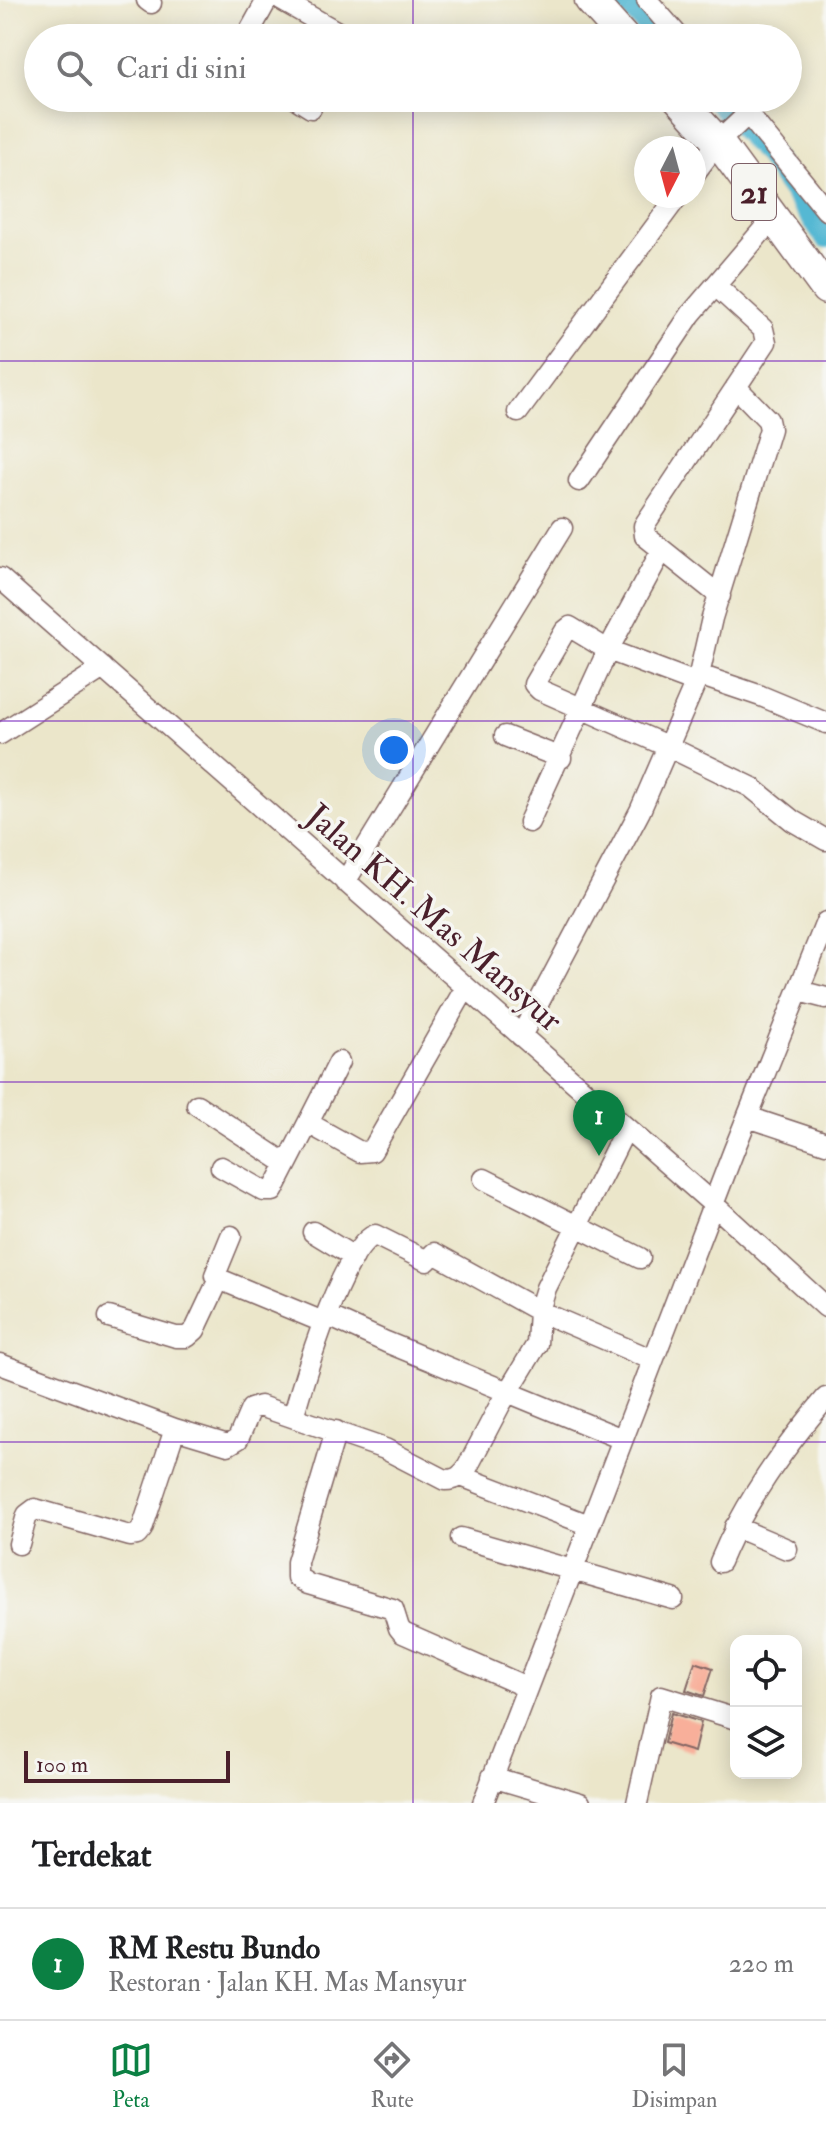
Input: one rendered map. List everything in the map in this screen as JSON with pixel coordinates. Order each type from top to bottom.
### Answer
[{"type":"highway","points":[[590,0],[611,24]]},
{"type":"highway","name":"21","points":[[712,112],[734,121],[773,218],[826,289]]},
{"type":"street","points":[[254,24],[267,0]]},
{"type":"street","points":[[281,0],[323,24]]},
{"type":"street","points":[[648,1],[668,24]]},
{"type":"street","points":[[706,158],[734,121],[826,210]]},
{"type":"street","points":[[518,412],[669,208]]},
{"type":"street","points":[[579,481],[691,314],[773,218]]},
{"type":"street","points":[[716,286],[763,329],[766,342],[644,526],[645,536],[720,596]]},
{"type":"street","points":[[521,1036],[640,811],[698,679],[770,429],[768,420],[736,387]]},
{"type":"street","points":[[345,882],[562,528]]},
{"type":"street","points":[[529,822],[608,650],[662,550]]},
{"type":"street","name":"Jalan KH. Mas Mansyur","points":[[0,578],[713,1204],[826,1307]]},
{"type":"street","points":[[826,723],[761,696],[608,650],[567,628],[536,679],[536,688],[751,787],[793,821],[826,840]]},
{"type":"street","points":[[0,734],[103,668]]},
{"type":"street","points":[[505,736],[561,758]]},
{"type":"street","points":[[483,1803],[713,1204],[826,922]]},
{"type":"street","points":[[308,1123],[360,1152],[372,1151],[466,987]]},
{"type":"street","points":[[799,991],[826,998]]},
{"type":"street","points":[[221,1167],[270,1192],[276,1189],[339,1062]]},
{"type":"street","points":[[197,1105],[287,1164]]},
{"type":"street","points":[[748,1117],[826,1143]]},
{"type":"street","points":[[0,1364],[175,1429],[228,1445],[238,1439],[248,1414],[254,1407],[260,1406],[385,1449],[445,1480],[453,1480],[461,1476],[537,1344],[539,1311],[546,1288],[626,1128]]},
{"type":"street","points":[[484,1179],[640,1258]]},
{"type":"street","points":[[313,1232],[354,1257]]},
{"type":"street","points":[[231,1236],[216,1268],[215,1275],[219,1279],[324,1318],[622,1439]]},
{"type":"street","points":[[293,1417],[324,1318],[354,1257],[368,1238],[378,1236],[427,1261],[434,1253],[539,1311],[653,1360]]},
{"type":"street","points":[[109,1317],[176,1337],[187,1337],[195,1330],[219,1279]]},
{"type":"street","points":[[720,1562],[735,1527],[782,1452],[826,1398]]},
{"type":"street","points":[[19,1544],[27,1515],[35,1509],[130,1536],[138,1534],[175,1429]]},
{"type":"street","points":[[336,1431],[297,1562],[297,1577],[308,1584],[393,1609],[403,1633],[526,1687]]},
{"type":"street","points":[[461,1476],[589,1525]]},
{"type":"street","points":[[735,1527],[787,1549]]},
{"type":"street","points":[[461,1538],[673,1599]]},
{"type":"street","points":[[637,1803],[661,1696],[730,1717]]},
{"type":"street","points":[[492,1777],[580,1803]]},
{"type":"building","points":[[695,1662],[713,1668],[704,1696],[686,1690]]},
{"type":"building","points":[[671,1713],[701,1722],[694,1752],[664,1743]]},
{"type":"waterway","points":[[625,0],[647,24]]},
{"type":"waterway","points":[[729,112],[768,154],[826,236]]},
{"type":"place","name":"RM Restu Bundo","points":[[599,1156]]}]
